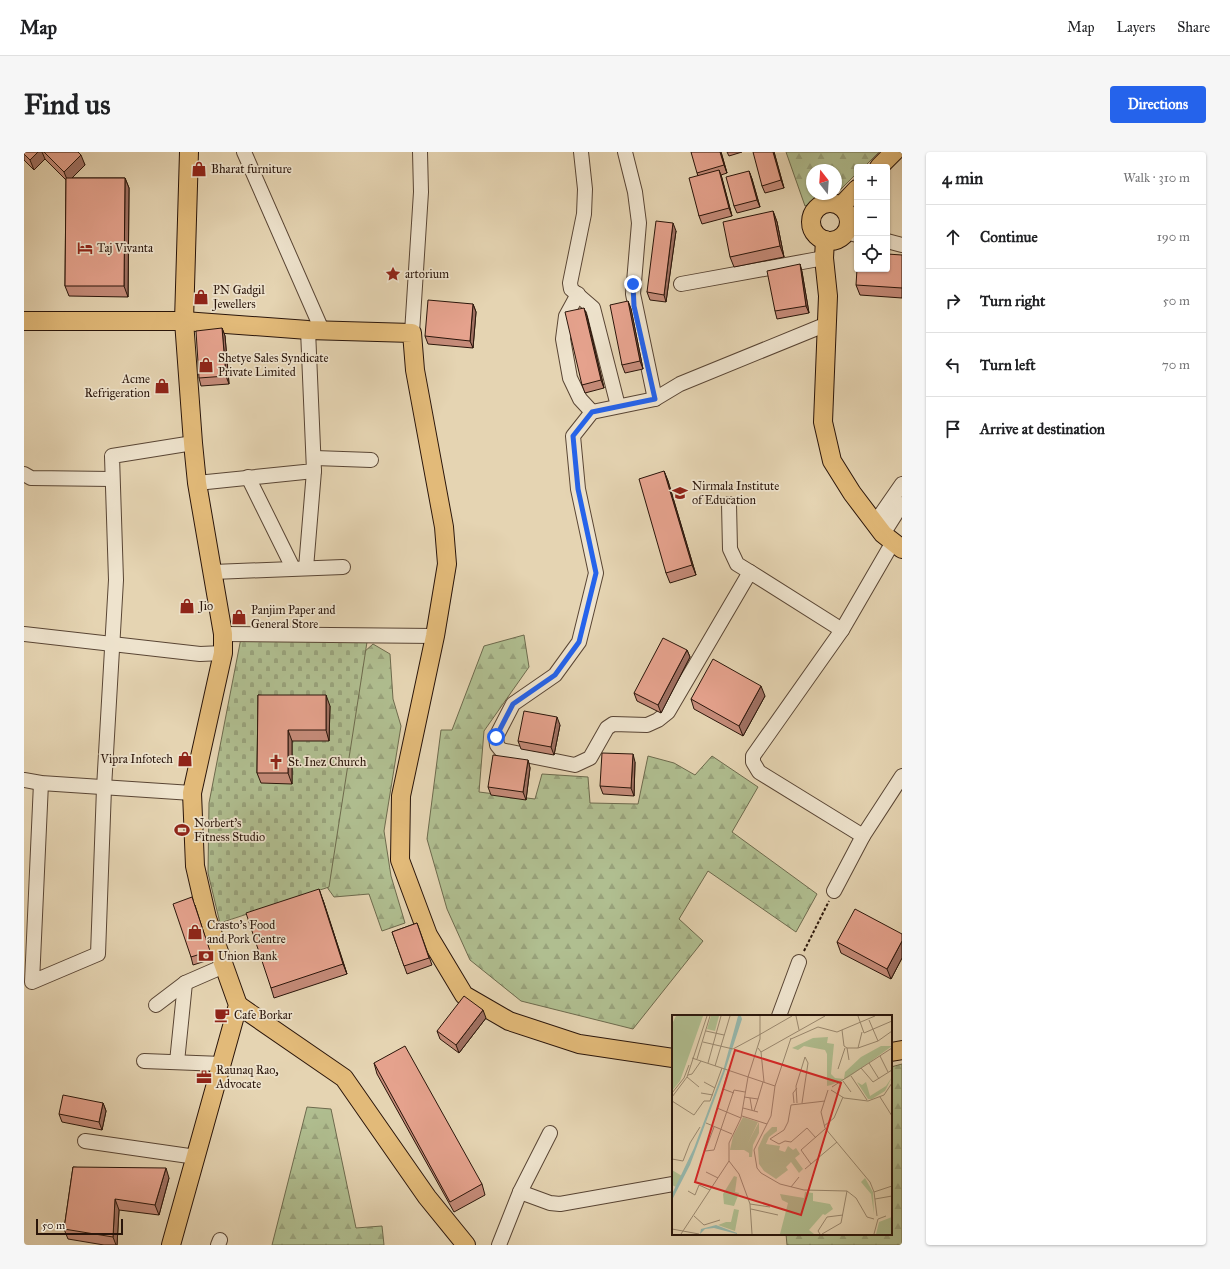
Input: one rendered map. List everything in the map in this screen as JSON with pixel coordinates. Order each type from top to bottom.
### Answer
[{"type":"main road","points":[[171,1245],[238,1006],[207,918],[196,866],[192,793],[223,653],[223,634],[197,483],[184,321],[189,152]]},
{"type":"main road","points":[[882,164],[894,152]]},
{"type":"main road","points":[[841,206],[854,192]]},
{"type":"main road","points":[[825,249],[837,240],[852,233],[845,210],[841,206],[829,203],[818,206],[814,211],[811,222],[815,234],[825,249],[828,296],[823,422],[832,461],[852,493],[888,537]]},
{"type":"main road","points":[[24,321],[184,321],[315,330],[412,333],[415,370],[444,527],[446,564],[435,636],[401,796],[400,860],[428,935],[464,995],[509,1021],[579,1044],[672,1058]]},
{"type":"main road","points":[[238,1006],[344,1078],[427,1197],[466,1245]]},
{"type":"main road","points":[[892,1052],[902,1050]]},
{"type":"street","points":[[244,152],[315,330],[314,465],[300,568]]},
{"type":"street","points":[[412,333],[421,192],[420,152]]},
{"type":"street","points":[[581,152],[585,189],[584,214],[570,283],[571,289],[591,305],[595,312],[618,406]]},
{"type":"street","points":[[625,152],[635,192],[639,223],[633,294],[655,399]]},
{"type":"street","points":[[890,242],[902,244]]},
{"type":"street","points":[[681,284],[825,249]]},
{"type":"street","points":[[578,294],[566,316],[563,339],[570,378],[580,399],[592,412]]},
{"type":"street","points":[[750,572],[668,712],[658,720],[647,725],[613,724],[607,728],[590,758],[575,765],[501,750],[497,745],[496,737],[513,704],[555,675],[579,642],[596,573],[578,489],[573,436],[592,412],[655,399],[680,384],[827,324]]},
{"type":"street","points":[[41,783],[32,982],[98,954],[104,788],[116,580],[112,456],[193,443]]},
{"type":"street","points":[[197,483],[248,477],[314,465],[371,460]]},
{"type":"street","points":[[24,474],[31,478],[112,479]]},
{"type":"street","points":[[248,477],[300,568]]},
{"type":"street","points":[[888,537],[902,484]]},
{"type":"street","points":[[729,504],[730,549],[737,564],[842,630]]},
{"type":"street","points":[[862,836],[759,772],[753,762],[753,756],[842,630],[888,537],[902,504]]},
{"type":"street","points":[[213,572],[343,567]]},
{"type":"street","points":[[24,634],[200,654],[223,653]]},
{"type":"street","points":[[223,634],[435,636]]},
{"type":"street","points":[[834,891],[862,836],[902,776]]},
{"type":"street","points":[[24,780],[41,783],[104,788],[192,793]]},
{"type":"street","points":[[779,1015],[799,962]]},
{"type":"street","points":[[156,1005],[185,983],[224,966]]},
{"type":"street","points":[[177,1062],[185,983]]},
{"type":"street","points":[[144,1061],[222,1064]]},
{"type":"street","points":[[498,1245],[520,1192],[550,1133]]},
{"type":"street","points":[[85,1140],[196,1157]]},
{"type":"street","points":[[520,1192],[550,1203],[560,1204],[672,1184]]},
{"type":"path","points":[[799,962],[834,891]]},
{"type":"green space","points":[[786,152],[879,152],[867,164],[854,164],[854,176],[842,188],[842,164],[806,164],[806,200],[820,200],[805,206]]},
{"type":"green space","points":[[524,635],[529,667],[484,731],[479,792],[535,799],[542,774],[588,777],[590,803],[638,804],[648,756],[674,763],[695,775],[712,756],[758,787],[732,832],[817,894],[796,932],[708,871],[679,919],[703,941],[633,1029],[521,1001],[470,960],[447,909],[427,839],[441,730],[452,730],[484,646]]},
{"type":"green space","points":[[241,638],[367,642],[329,887],[220,923],[208,873],[209,803]]},
{"type":"green space","points":[[373,644],[390,654],[393,699],[401,726],[384,831],[391,876],[405,923],[382,931],[369,894],[334,897],[324,883],[354,661]]},
{"type":"green space","points":[[902,1064],[902,1245],[787,1245],[786,1235],[892,1235],[892,1067]]},
{"type":"green space","points":[[307,1107],[331,1109],[356,1228],[382,1226],[384,1245],[272,1245]]},
{"type":"building","points":[[24,152],[38,152],[30,160]]},
{"type":"building","points":[[44,152],[78,152],[81,155],[64,172]]},
{"type":"building","points":[[691,152],[720,152],[724,165],[697,173]]},
{"type":"building","points":[[753,152],[773,152],[781,180],[762,186]]},
{"type":"building","points":[[719,170],[729,208],[699,216],[689,178]]},
{"type":"building","points":[[749,171],[757,200],[734,206],[726,177]]},
{"type":"building","points":[[66,178],[125,178],[124,286],[65,286]]},
{"type":"building","points":[[773,211],[780,246],[730,257],[723,222]]},
{"type":"building","points":[[656,221],[673,223],[664,295],[647,292]]},
{"type":"building","points":[[890,254],[902,255],[902,288],[856,285],[857,272],[890,272]]},
{"type":"building","points":[[800,264],[806,306],[775,311],[767,271]]},
{"type":"building","points":[[428,300],[473,304],[470,341],[425,336]]},
{"type":"building","points":[[628,301],[640,361],[622,365],[610,305]]},
{"type":"building","points":[[584,308],[601,380],[582,385],[565,312]]},
{"type":"building","points":[[222,328],[226,376],[199,378],[196,331]]},
{"type":"building","points":[[664,471],[692,565],[666,573],[639,479]]},
{"type":"building","points":[[663,638],[687,650],[658,705],[634,693]]},
{"type":"building","points":[[713,659],[761,686],[739,726],[691,699]]},
{"type":"building","name":"St. Inez Church","points":[[258,695],[326,695],[326,730],[288,730],[288,773],[257,773]]},
{"type":"building","points":[[524,711],[557,717],[551,747],[518,741]]},
{"type":"building","points":[[602,753],[633,754],[631,788],[600,786]]},
{"type":"building","points":[[493,755],[528,760],[523,792],[488,787]]},
{"type":"building","points":[[319,889],[343,964],[271,988],[246,913]]},
{"type":"building","points":[[192,897],[210,951],[191,957],[173,904]]},
{"type":"building","points":[[855,909],[902,934],[902,941],[887,969],[837,942]]},
{"type":"building","points":[[417,923],[429,958],[404,966],[392,932]]},
{"type":"building","points":[[464,996],[483,1010],[456,1045],[437,1031]]},
{"type":"building","points":[[405,1046],[482,1184],[450,1202],[374,1063]]},
{"type":"building","points":[[63,1095],[103,1103],[99,1122],[59,1114]]},
{"type":"building","points":[[73,1167],[166,1168],[155,1205],[115,1199],[113,1237],[64,1229]]},
{"type":"place","name":"Bharat furniture","points":[[199,169]]},
{"type":"place","name":"Taj Vivanta","points":[[85,248]]},
{"type":"place","name":"artorium","points":[[393,274]]},
{"type":"place","name":"PN Gadgil Jewellers","points":[[201,297]]},
{"type":"place","name":"Shetye Sales Syndicate Private Limited","points":[[206,365]]},
{"type":"place","name":"Acme Refrigeration","points":[[162,386]]},
{"type":"place","name":"Nirmala Institute of Education","points":[[680,493]]},
{"type":"place","name":"Jio","points":[[187,606]]},
{"type":"place","name":"Panjim Paper and General Store","points":[[239,617]]},
{"type":"place","name":"Vipra Infotech","points":[[185,759]]},
{"type":"place","name":"St. Inez Church","points":[[276,762]]},
{"type":"place","name":"Norbert's Fitness Studio","points":[[182,830]]},
{"type":"place","name":"Crasto's Food and Pork Centre","points":[[195,932]]},
{"type":"place","name":"Union Bank","points":[[206,956]]},
{"type":"place","name":"Cafe Borkar","points":[[222,1015]]},
{"type":"place","name":"Raunaq Rao, Advocate","points":[[204,1077]]},
{"type":"route","points":[[496,737],[513,704],[555,675],[579,642],[596,573],[578,489],[573,436],[592,412],[655,399],[634,306],[633,284]]}]
